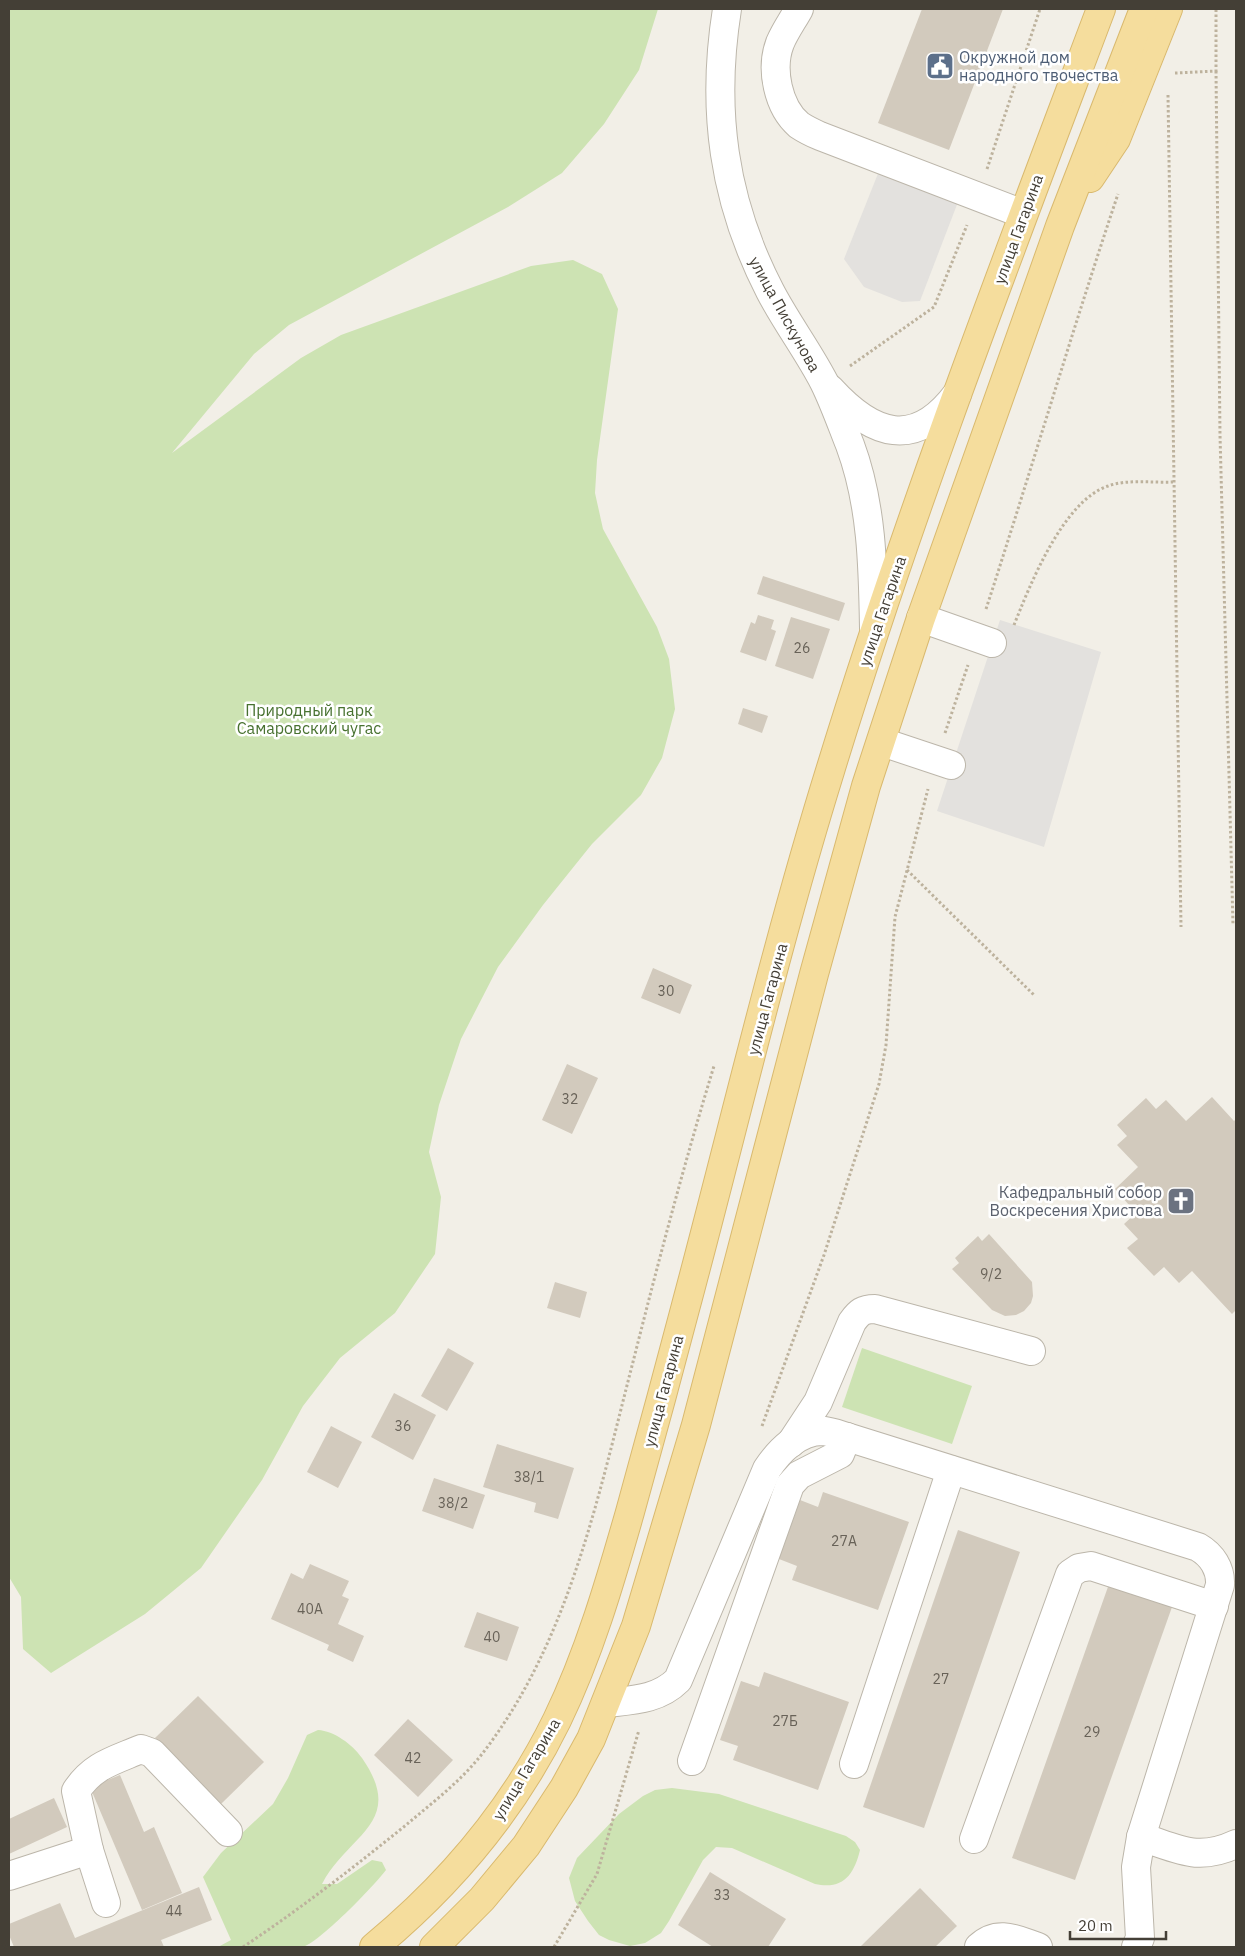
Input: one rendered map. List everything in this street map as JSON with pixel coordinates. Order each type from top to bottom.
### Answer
[{"type":"main road","name":"улица Гагарина","points":[[374,1947],[414,1913],[454,1871],[494,1823],[557,1720],[599,1614],[657,1414],[781,945],[829,774],[874,632],[957,394],[1100,9]]},
{"type":"main road","points":[[434,1947],[482,1899],[526,1846],[564,1788],[591,1739],[636,1626],[696,1425],[814,974],[866,786],[882,742],[921,618],[1060,226],[1144,9]]},
{"type":"main road","points":[[1060,226],[1116,139],[1168,9]]},
{"type":"street","name":"улица Пискунова","points":[[726,9],[719,80],[720,123],[730,186],[752,255],[770,293],[824,382],[850,447],[867,512],[873,566],[874,632]]},
{"type":"street","points":[[799,9],[780,44],[775,66],[778,86],[785,108],[799,125],[820,136],[1023,214]]},
{"type":"street","name":"улица Пискунова","points":[[824,382],[852,410],[872,424],[891,430],[908,431],[920,428],[935,420],[957,394]]},
{"type":"street","points":[[921,618],[984,641]]},
{"type":"street","points":[[882,742],[944,762]]},
{"type":"street","points":[[791,1443],[818,1402],[852,1322],[865,1309],[1032,1350]]},
{"type":"street","points":[[606,1703],[651,1697],[668,1690],[678,1680],[761,1482],[773,1460],[791,1443],[802,1436],[824,1431],[847,1437],[1198,1547],[1211,1556],[1219,1571],[1220,1578],[1214,1606],[1141,1837],[1136,1867],[1140,1938],[1136,1947]]},
{"type":"street","points":[[692,1761],[790,1485],[799,1475],[840,1454],[847,1437]]},
{"type":"street","points":[[854,1764],[951,1470]]},
{"type":"street","points":[[974,1838],[1070,1574],[1079,1568],[1091,1566],[1214,1606]]},
{"type":"street","points":[[106,1903],[89,1850],[76,1792],[86,1776],[99,1766],[141,1749],[152,1753],[228,1832]]},
{"type":"street","points":[[1141,1837],[1196,1854],[1218,1852],[1236,1844]]},
{"type":"street","points":[[9,1876],[89,1850]]},
{"type":"street","points":[[979,1947],[986,1940],[999,1936],[1012,1938],[1038,1947]]},
{"type":"path","points":[[1216,9],[1220,435],[1233,925]]},
{"type":"path","points":[[1168,73],[1216,71]]},
{"type":"path","points":[[1168,93],[1180,927]]},
{"type":"path","points":[[782,1377],[879,1084],[886,1045],[896,917],[907,870],[984,641],[1083,298],[1119,193]]},
{"type":"path","points":[[1014,626],[1040,566],[1068,520],[1082,504],[1108,486],[1173,482]]},
{"type":"path","points":[[907,870],[1035,996]]},
{"type":"path","points":[[243,1947],[310,1902],[448,1789],[481,1755],[534,1674],[563,1610],[584,1541],[614,1437],[666,1228],[716,1059]]},
{"type":"green space","name":"Природный парк Самаровский чугас","points":[[9,9],[658,9],[639,70],[604,124],[562,173],[508,207],[289,325],[254,354],[172,453],[301,358],[341,335],[531,266],[573,260],[602,274],[618,309],[597,460],[595,493],[603,529],[657,627],[669,659],[675,709],[662,758],[641,795],[592,844],[543,905],[498,967],[461,1039],[439,1105],[429,1152],[441,1197],[435,1254],[395,1313],[340,1358],[303,1406],[262,1480],[201,1568],[145,1614],[51,1673],[23,1649],[21,1597],[9,1577]]},
{"type":"green space","points":[[862,1348],[972,1386],[952,1444],[842,1407]]},
{"type":"green space","points":[[318,1730],[336,1736],[348,1743],[358,1753],[374,1780],[378,1798],[376,1813],[369,1827],[333,1867],[322,1884],[337,1884],[372,1860],[382,1862],[386,1870],[346,1913],[309,1944],[302,1947],[282,1949],[218,1947],[231,1940],[203,1877],[221,1853],[273,1804],[288,1778],[307,1735]]},
{"type":"green space","points":[[672,1788],[719,1794],[846,1836],[855,1842],[860,1850],[854,1867],[846,1879],[840,1882],[833,1885],[815,1884],[732,1848],[716,1847],[703,1860],[661,1933],[645,1943],[630,1946],[609,1940],[599,1935],[575,1901],[569,1878],[577,1858],[619,1814],[643,1796],[655,1790]]},
{"type":"shaded area","points":[[879,171],[958,202],[920,301],[902,302],[864,287],[844,259]]},
{"type":"shaded area","points":[[1000,620],[1101,652],[1044,847],[937,811]]},
{"type":"building","name":"Окружной дом народного твочества","points":[[922,9],[1003,9],[949,150],[878,123]]},
{"type":"building","points":[[763,576],[845,603],[839,621],[757,594]]},
{"type":"building","points":[[758,615],[774,620],[771,629],[776,631],[766,661],[740,652],[751,622],[755,624]]},
{"type":"building","points":[[791,617],[830,629],[813,679],[775,666]]},
{"type":"building","points":[[743,708],[768,716],[762,733],[738,724]]},
{"type":"building","points":[[653,968],[692,985],[680,1014],[641,998]]},
{"type":"building","points":[[567,1064],[598,1078],[572,1134],[542,1120]]},
{"type":"building","name":"Кафедральный собор Воскресения Христова","points":[[1212,1097],[1234,1121],[1236,1119],[1236,1310],[1232,1314],[1192,1271],[1179,1283],[1164,1267],[1154,1276],[1127,1248],[1138,1239],[1124,1224],[1136,1213],[1115,1189],[1138,1167],[1117,1145],[1127,1136],[1117,1125],[1146,1098],[1156,1109],[1166,1100],[1186,1121]]},
{"type":"building","points":[[989,1234],[1032,1282],[1033,1296],[1031,1303],[1024,1311],[1016,1315],[1005,1316],[992,1310],[952,1269],[959,1263],[955,1258],[978,1236],[982,1241]]},
{"type":"building","points":[[555,1282],[587,1292],[580,1318],[547,1308]]},
{"type":"building","points":[[448,1348],[474,1363],[447,1411],[421,1396]]},
{"type":"building","points":[[394,1393],[436,1415],[413,1460],[371,1437]]},
{"type":"building","points":[[331,1426],[362,1442],[338,1488],[307,1472]]},
{"type":"building","points":[[497,1444],[574,1468],[558,1519],[534,1512],[536,1503],[483,1487]]},
{"type":"building","points":[[434,1478],[485,1495],[473,1529],[422,1511]]},
{"type":"building","points":[[823,1492],[909,1522],[878,1610],[792,1580],[797,1566],[779,1559],[800,1500],[818,1507]]},
{"type":"building","points":[[958,1530],[1020,1552],[924,1828],[863,1807]]},
{"type":"building","points":[[310,1564],[349,1581],[342,1596],[349,1599],[338,1624],[364,1636],[353,1662],[327,1650],[329,1645],[271,1619],[291,1573],[303,1579]]},
{"type":"building","points":[[1109,1584],[1172,1607],[1075,1880],[1012,1858]]},
{"type":"building","points":[[477,1612],[519,1627],[507,1661],[464,1647]]},
{"type":"building","points":[[764,1672],[849,1702],[818,1790],[733,1760],[738,1746],[720,1740],[741,1681],[759,1687]]},
{"type":"building","points":[[198,1696],[264,1762],[221,1804],[155,1738]]},
{"type":"building","points":[[408,1719],[453,1760],[418,1797],[374,1755]]},
{"type":"building","points":[[120,1775],[144,1832],[154,1827],[182,1893],[142,1910],[90,1787]]},
{"type":"building","points":[[54,1798],[67,1827],[9,1854],[9,1819]]},
{"type":"building","points":[[710,1872],[786,1919],[768,1947],[713,1947],[678,1925]]},
{"type":"building","points":[[199,1887],[212,1920],[161,1940],[164,1947],[14,1947],[9,1935],[9,1924],[60,1903],[75,1938]]},
{"type":"building","points":[[920,1888],[957,1926],[935,1947],[860,1947]]},
{"type":"place","name":"Окружной дом народного твочества","points":[[940,66]]},
{"type":"place","name":"Кафедральный собор Воскресения Христова","points":[[1181,1201]]}]
